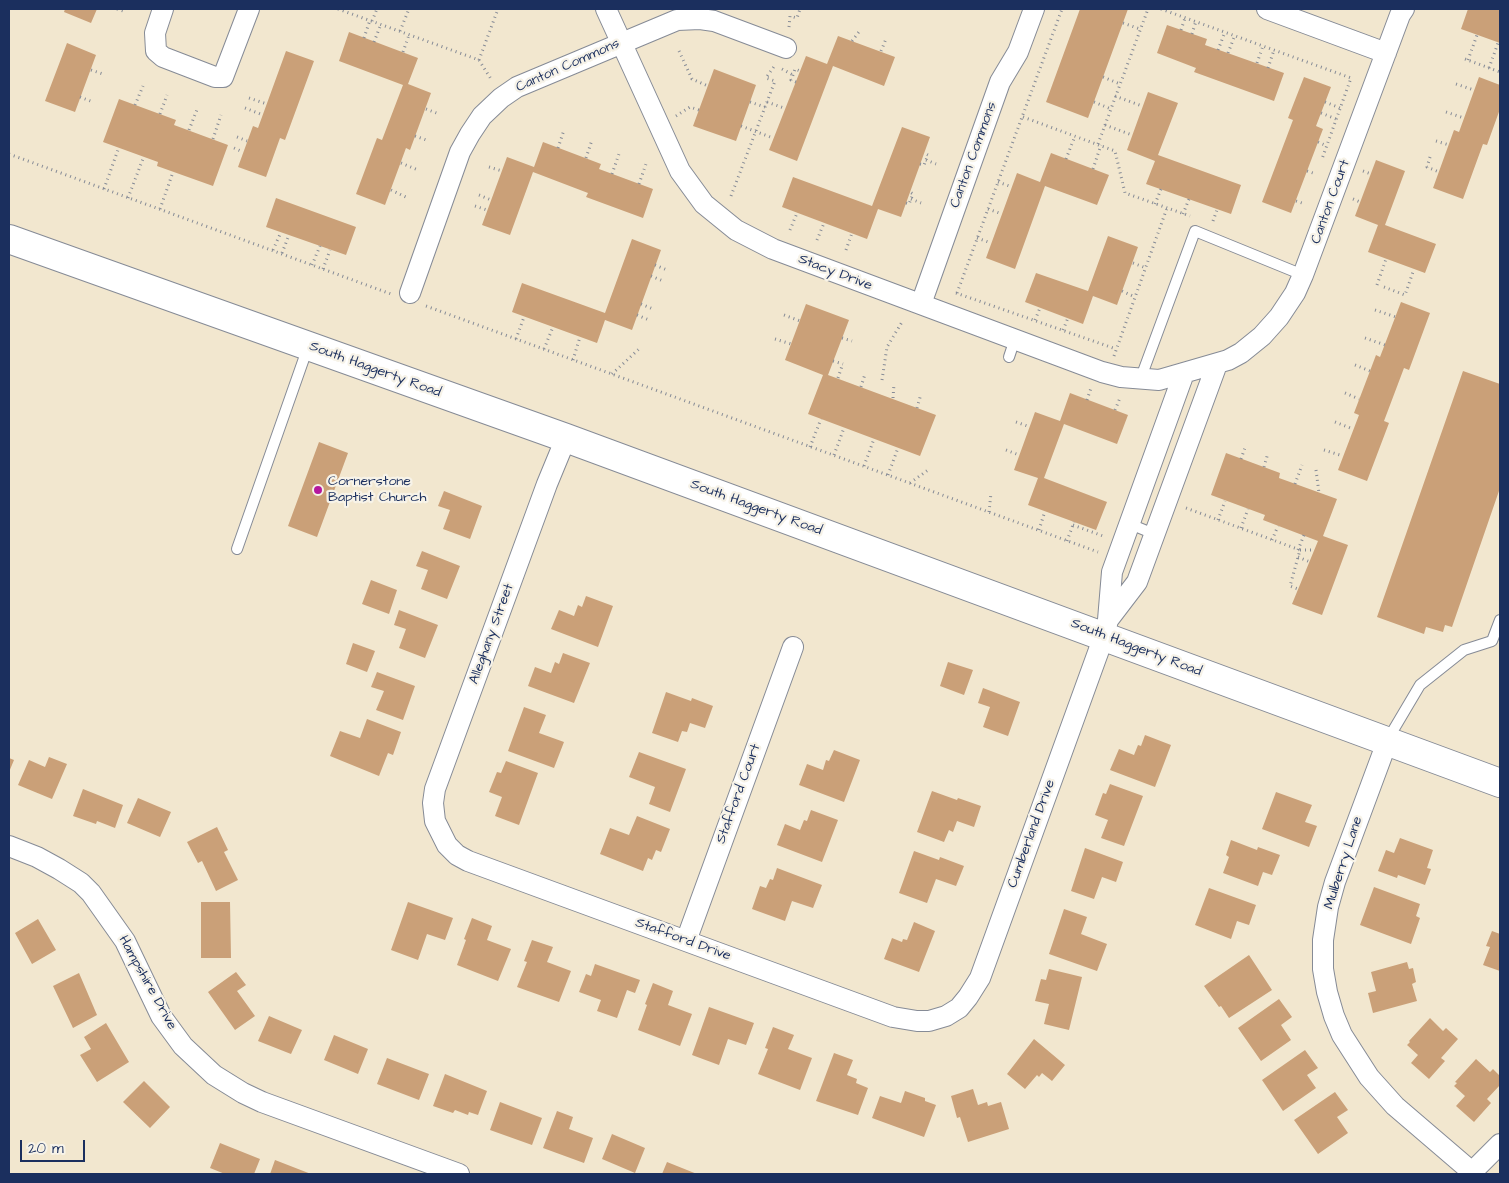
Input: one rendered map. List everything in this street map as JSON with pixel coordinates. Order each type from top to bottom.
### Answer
[{"type":"main road","name":"South Haggerty Road","points":[[9,239],[309,347],[1106,628],[1386,742],[1500,783]]},
{"type":"street","points":[[163,9],[154,33],[156,50],[163,57],[215,77],[223,77],[249,9]]},
{"type":"street","name":"Stacy Drive","points":[[606,9],[680,171],[704,204],[736,230],[769,248],[920,304],[1012,348],[1121,377],[1140,380],[1159,380],[1184,373]]},
{"type":"street","name":"Canton Commons","points":[[920,304],[1000,82],[1018,52],[1034,9]]},
{"type":"street","points":[[1267,9],[1386,53]]},
{"type":"street","name":"Canton Court","points":[[1184,373],[1228,360],[1242,353],[1262,336],[1279,317],[1295,293],[1400,15],[1404,9]]},
{"type":"street","name":"Canton Commons","points":[[407,297],[460,152],[482,116],[501,98],[517,87],[677,20],[700,18],[714,21],[786,48]]},
{"type":"street","points":[[1106,628],[1137,582],[1216,364]]},
{"type":"street","points":[[1106,628],[1112,572],[1184,373]]},
{"type":"street","name":"Alleghany Street","points":[[439,832],[434,812],[435,789],[566,438]]},
{"type":"street","name":"Cumberland Drive","points":[[940,1018],[959,1008],[980,978],[1106,628]]},
{"type":"street","name":"Stafford Court","points":[[686,941],[793,647]]},
{"type":"street","name":"Mulberry Lane","points":[[1386,742],[1334,882],[1328,907],[1323,940],[1323,969],[1327,992],[1342,1035],[1369,1077],[1395,1106],[1471,1173]]},
{"type":"street","name":"Stafford Drive","points":[[439,832],[447,845],[468,862],[893,1016],[917,1021],[929,1021],[940,1018]]},
{"type":"street","name":"Hampshire Drive","points":[[9,846],[59,869],[81,883],[91,893],[125,940],[161,1016],[183,1046],[214,1075],[262,1102],[460,1174]]},
{"type":"street","points":[[1471,1173],[1500,1144]]},
{"type":"lane","points":[[1140,380],[1195,231],[1303,275]]},
{"type":"lane","points":[[237,549],[309,347]]},
{"type":"lane","points":[[1130,524],[1154,534]]},
{"type":"lane","points":[[1386,742],[1420,685],[1464,650],[1492,641],[1500,620]]},
{"type":"path","points":[[117,9],[126,12]]},
{"type":"path","points":[[338,9],[479,60],[492,80]]},
{"type":"path","points":[[364,38],[377,9]]},
{"type":"path","points":[[400,32],[409,9]]},
{"type":"path","points":[[479,60],[498,9]]},
{"type":"path","points":[[957,293],[1062,9]]},
{"type":"path","points":[[1093,169],[1105,125],[1148,9]]},
{"type":"path","points":[[1161,9],[1352,78],[1314,182]]},
{"type":"path","points":[[1181,30],[1185,18]]},
{"type":"path","points":[[1192,34],[1196,21]]},
{"type":"path","points":[[1123,23],[1140,29]]},
{"type":"path","points":[[374,42],[381,24]]},
{"type":"path","points":[[852,41],[861,30]]},
{"type":"path","points":[[1218,50],[1225,32]]},
{"type":"path","points":[[403,52],[409,35]]},
{"type":"path","points":[[1228,53],[1235,35]]},
{"type":"path","points":[[1477,35],[1466,59],[1500,72]]},
{"type":"path","points":[[881,52],[886,39]]},
{"type":"path","points":[[1488,68],[1498,43]]},
{"type":"path","points":[[1257,64],[1263,46]]},
{"type":"path","points":[[1268,68],[1274,50]]},
{"type":"path","points":[[679,51],[692,79],[708,86]]},
{"type":"path","points":[[796,82],[791,80],[795,69],[800,71]]},
{"type":"path","points":[[91,70],[103,74]]},
{"type":"path","points":[[1103,77],[1120,84]]},
{"type":"path","points":[[731,196],[774,81],[766,78]]},
{"type":"path","points":[[1456,84],[1474,90]]},
{"type":"path","points":[[135,105],[143,86]]},
{"type":"path","points":[[160,114],[166,95]]},
{"type":"path","points":[[1116,96],[1142,106]]},
{"type":"path","points":[[80,97],[93,102]]},
{"type":"path","points":[[249,98],[267,104]]},
{"type":"path","points":[[750,102],[765,107]]},
{"type":"path","points":[[767,102],[784,108]]},
{"type":"path","points":[[1094,102],[1111,109]]},
{"type":"path","points":[[1325,102],[1340,108]]},
{"type":"path","points":[[189,130],[198,106]]},
{"type":"path","points":[[245,108],[263,115]]},
{"type":"path","points":[[675,116],[690,108],[699,110]]},
{"type":"path","points":[[426,109],[439,114]]},
{"type":"path","points":[[1446,112],[1464,118]]},
{"type":"path","points":[[1321,113],[1336,119]]},
{"type":"path","points":[[213,139],[222,115]]},
{"type":"path","points":[[1023,117],[1115,151],[1125,193],[1198,219]]},
{"type":"path","points":[[1105,125],[1132,135]]},
{"type":"path","points":[[741,126],[773,138]]},
{"type":"path","points":[[558,148],[564,130]]},
{"type":"path","points":[[416,136],[429,141]]},
{"type":"path","points":[[1066,159],[1075,136]]},
{"type":"path","points":[[236,138],[247,141]]},
{"type":"path","points":[[586,158],[592,140]]},
{"type":"path","points":[[1436,141],[1449,145]]},
{"type":"path","points":[[1318,142],[1327,146]]},
{"type":"path","points":[[104,189],[119,147]]},
{"type":"path","points":[[234,148],[243,152]]},
{"type":"path","points":[[612,174],[620,151]]},
{"type":"path","points":[[920,164],[924,165],[928,155],[924,153]]},
{"type":"path","points":[[9,154],[324,269],[407,297],[572,360],[1039,530],[1105,556]]},
{"type":"path","points":[[128,198],[144,156]]},
{"type":"path","points":[[1430,157],[1427,167],[1439,172]]},
{"type":"path","points":[[926,160],[936,164]]},
{"type":"path","points":[[639,184],[647,161]]},
{"type":"path","points":[[400,163],[418,170]]},
{"type":"path","points":[[489,167],[502,171]]},
{"type":"path","points":[[1307,171],[1316,174]]},
{"type":"path","points":[[160,209],[173,172]]},
{"type":"path","points":[[998,182],[1012,187]]},
{"type":"path","points":[[1155,204],[1161,189]]},
{"type":"path","points":[[391,190],[408,198]]},
{"type":"path","points":[[906,203],[909,204],[913,194],[910,192]]},
{"type":"path","points":[[478,195],[491,200]]},
{"type":"path","points":[[1296,201],[1305,204],[1308,197]]},
{"type":"path","points":[[911,199],[921,203]]},
{"type":"path","points":[[1184,214],[1189,199]]},
{"type":"path","points":[[475,206],[487,210]]},
{"type":"path","points":[[1113,358],[1167,208]]},
{"type":"path","points":[[988,209],[1002,214]]},
{"type":"path","points":[[1212,224],[1217,210]]},
{"type":"path","points":[[790,230],[797,213]]},
{"type":"path","points":[[817,240],[824,223]]},
{"type":"path","points":[[273,250],[281,232]]},
{"type":"path","points":[[846,250],[852,233]]},
{"type":"path","points":[[282,253],[289,235]]},
{"type":"path","points":[[977,238],[991,243]]},
{"type":"path","points":[[312,264],[320,246]]},
{"type":"path","points":[[324,269],[330,250]]},
{"type":"path","points":[[1377,285],[1386,259]]},
{"type":"path","points":[[1133,263],[1146,268]]},
{"type":"path","points":[[655,265],[667,270]]},
{"type":"path","points":[[1384,287],[1405,295],[1414,269]]},
{"type":"path","points":[[651,276],[663,280]]},
{"type":"path","points":[[950,291],[1116,349]]},
{"type":"path","points":[[1122,291],[1135,297]]},
{"type":"path","points":[[641,304],[653,309]]},
{"type":"path","points":[[1035,320],[1040,308]]},
{"type":"path","points":[[1375,310],[1396,317]]},
{"type":"path","points":[[637,315],[649,320]]},
{"type":"path","points":[[784,315],[800,321]]},
{"type":"path","points":[[516,339],[524,316]]},
{"type":"path","points":[[1063,330],[1068,318]]},
{"type":"path","points":[[882,380],[887,347],[902,322]]},
{"type":"path","points":[[544,349],[553,327]]},
{"type":"path","points":[[572,360],[580,337]]},
{"type":"path","points":[[842,338],[852,341]]},
{"type":"path","points":[[1365,338],[1385,345]]},
{"type":"path","points":[[775,339],[791,344]]},
{"type":"path","points":[[612,374],[638,349]]},
{"type":"path","points":[[833,361],[843,365],[838,378]]},
{"type":"path","points":[[1355,365],[1370,371]]},
{"type":"path","points":[[861,387],[865,374]]},
{"type":"path","points":[[893,398],[894,384]]},
{"type":"path","points":[[1087,400],[1091,388]]},
{"type":"path","points":[[1345,393],[1359,398]]},
{"type":"path","points":[[917,408],[921,394]]},
{"type":"path","points":[[1115,410],[1120,398]]},
{"type":"path","points":[[810,447],[821,419]]},
{"type":"path","points":[[1016,422],[1030,427]]},
{"type":"path","points":[[1335,422],[1354,429]]},
{"type":"path","points":[[834,455],[844,428]]},
{"type":"path","points":[[864,466],[874,439]]},
{"type":"path","points":[[1241,459],[1246,445]]},
{"type":"path","points":[[888,475],[898,448]]},
{"type":"path","points":[[1006,450],[1019,454]]},
{"type":"path","points":[[1324,450],[1343,456]]},
{"type":"path","points":[[1264,467],[1268,453]]},
{"type":"path","points":[[1295,484],[1302,465]]},
{"type":"path","points":[[909,483],[928,470]]},
{"type":"path","points":[[1316,470],[1320,493]]},
{"type":"path","points":[[989,512],[991,493]]},
{"type":"path","points":[[1218,520],[1225,501]]},
{"type":"path","points":[[1183,507],[1299,550],[1314,550]]},
{"type":"path","points":[[1241,528],[1248,509]]},
{"type":"path","points":[[1039,530],[1046,512]]},
{"type":"path","points":[[1067,541],[1074,524],[1104,537]]},
{"type":"path","points":[[1272,540],[1278,526]]},
{"type":"path","points":[[1298,589],[1290,586],[1304,535]]},
{"type":"path","points":[[1298,557],[1310,562]]},
{"type":"building","points":[[65,9],[97,9],[91,23],[64,12]]},
{"type":"building","points":[[1080,9],[1128,9],[1088,118],[1046,102]]},
{"type":"building","points":[[1468,9],[1500,9],[1500,43],[1461,29]]},
{"type":"building","points":[[1167,25],[1207,39],[1205,45],[1284,73],[1274,101],[1194,72],[1196,68],[1157,53]]},
{"type":"building","points":[[349,32],[418,58],[408,84],[431,93],[410,150],[406,148],[385,205],[356,194],[377,138],[382,140],[403,85],[339,61]]},
{"type":"building","points":[[838,36],[895,57],[884,86],[833,66],[797,161],[769,150],[806,56],[827,64]]},
{"type":"building","points":[[67,43],[96,55],[75,112],[45,101]]},
{"type":"building","points":[[286,51],[314,61],[285,140],[280,138],[266,177],[238,167],[253,126],[258,128]]},
{"type":"building","points":[[714,69],[756,85],[736,141],[693,126]]},
{"type":"building","points":[[1304,77],[1331,87],[1316,126],[1323,129],[1291,213],[1262,202],[1293,120],[1288,118]]},
{"type":"building","points":[[1479,77],[1500,85],[1500,109],[1487,145],[1483,144],[1463,199],[1433,188],[1454,130],[1459,132]]},
{"type":"building","points":[[1148,92],[1178,103],[1158,155],[1241,185],[1231,214],[1146,184],[1155,161],[1127,150]]},
{"type":"building","points":[[119,99],[176,120],[174,125],[228,145],[213,186],[157,166],[158,162],[103,142]]},
{"type":"building","points":[[902,127],[930,137],[901,217],[878,209],[867,239],[782,207],[793,177],[872,206]]},
{"type":"building","points":[[543,142],[601,164],[599,169],[653,189],[643,218],[586,197],[588,193],[533,172],[510,235],[482,225],[507,157],[534,167]]},
{"type":"building","points":[[1051,153],[1109,175],[1097,205],[1045,186],[1015,269],[986,258],[1017,173],[1040,182]]},
{"type":"building","points":[[1376,160],[1405,171],[1385,225],[1436,244],[1425,273],[1368,252],[1378,225],[1355,216]]},
{"type":"building","points":[[276,198],[356,227],[346,255],[266,227]]},
{"type":"building","points":[[1108,236],[1138,247],[1117,305],[1093,296],[1083,324],[1025,302],[1036,273],[1088,291]]},
{"type":"building","points":[[632,239],[661,250],[632,330],[605,320],[597,343],[512,312],[522,283],[605,313]]},
{"type":"building","points":[[1401,302],[1430,313],[1409,370],[1404,368],[1384,421],[1389,423],[1367,481],[1338,470],[1359,415],[1354,413],[1376,355],[1380,357]]},
{"type":"building","points":[[806,304],[849,320],[828,375],[936,415],[920,456],[808,414],[823,375],[785,360]]},
{"type":"building","points":[[1463,371],[1500,384],[1500,488],[1452,627],[1445,625],[1443,632],[1426,627],[1424,634],[1377,617]]},
{"type":"building","points":[[1070,393],[1128,415],[1117,444],[1064,424],[1044,478],[1107,502],[1096,530],[1028,505],[1038,478],[1014,470],[1035,412],[1060,421]]},
{"type":"building","name":"Cornerstone Baptist Church","points":[[319,442],[348,453],[317,537],[288,526]]},
{"type":"building","points":[[1226,453],[1280,473],[1279,478],[1337,499],[1323,536],[1348,545],[1322,615],[1292,604],[1318,541],[1263,520],[1265,515],[1211,495]]},
{"type":"building","points":[[444,491],[482,506],[470,539],[443,529],[450,510],[438,506]]},
{"type":"building","points":[[422,551],[460,566],[447,599],[421,589],[428,570],[416,566]]},
{"type":"building","points":[[371,580],[397,590],[389,614],[362,604]]},
{"type":"building","points":[[586,596],[613,606],[598,647],[551,629],[559,610],[574,616],[578,605],[582,607]]},
{"type":"building","points":[[399,610],[438,625],[425,658],[399,648],[406,629],[394,625]]},
{"type":"building","points":[[353,643],[375,651],[367,672],[346,664]]},
{"type":"building","points":[[563,653],[590,663],[574,703],[528,686],[535,667],[551,673],[555,662],[559,664]]},
{"type":"building","points":[[948,662],[973,670],[964,695],[940,686]]},
{"type":"building","points":[[377,672],[415,686],[403,720],[376,710],[384,691],[371,687]]},
{"type":"building","points":[[983,688],[1020,702],[1008,736],[983,727],[990,707],[978,703]]},
{"type":"building","points":[[666,692],[691,701],[692,698],[713,706],[705,728],[690,723],[687,732],[682,731],[678,742],[652,733]]},
{"type":"building","points":[[524,707],[546,715],[539,733],[564,742],[554,768],[508,751]]},
{"type":"building","points":[[367,719],[401,732],[393,755],[388,753],[379,776],[330,756],[340,731],[360,738]]},
{"type":"building","points":[[1145,735],[1171,745],[1155,787],[1110,770],[1119,749],[1134,755],[1138,745],[1141,746]]},
{"type":"building","points":[[834,750],[860,760],[844,802],[799,785],[807,764],[823,770],[826,760],[829,761]]},
{"type":"building","points":[[639,752],[686,769],[670,812],[649,804],[655,787],[629,777]]},
{"type":"building","points":[[49,757],[67,764],[52,799],[18,785],[29,760],[45,767]]},
{"type":"building","points":[[9,758],[14,760],[9,772]]},
{"type":"building","points":[[506,761],[538,773],[519,825],[495,816],[502,797],[489,792],[497,772],[501,773]]},
{"type":"building","points":[[1110,784],[1143,796],[1124,846],[1101,838],[1108,820],[1095,815],[1103,793],[1106,794]]},
{"type":"building","points":[[83,789],[123,805],[115,828],[97,821],[96,824],[73,816]]},
{"type":"building","points":[[932,791],[981,806],[974,827],[957,821],[953,832],[949,830],[944,842],[917,832]]},
{"type":"building","points":[[1276,792],[1312,805],[1305,822],[1317,826],[1309,847],[1262,829]]},
{"type":"building","points":[[138,798],[171,812],[160,837],[127,823]]},
{"type":"building","points":[[811,810],[838,820],[822,862],[777,845],[785,824],[800,830],[804,820],[807,821]]},
{"type":"building","points":[[637,816],[670,829],[661,852],[656,850],[652,860],[648,858],[643,871],[600,854],[610,828],[629,835]]},
{"type":"building","points":[[217,827],[228,850],[224,852],[238,880],[216,891],[202,861],[198,863],[187,842]]},
{"type":"building","points":[[1400,838],[1433,850],[1427,868],[1431,869],[1425,885],[1398,875],[1397,878],[1378,871],[1386,850],[1394,853]]},
{"type":"building","points":[[1231,840],[1257,850],[1258,847],[1280,855],[1272,875],[1263,872],[1258,886],[1223,873],[1229,857],[1226,855]]},
{"type":"building","points":[[1085,848],[1123,862],[1116,882],[1102,877],[1094,899],[1071,891]]},
{"type":"building","points":[[914,851],[939,860],[940,857],[964,866],[956,886],[936,879],[927,903],[899,893]]},
{"type":"building","points":[[777,868],[822,885],[813,908],[792,901],[785,921],[752,909],[760,886],[766,888],[770,879],[773,880]]},
{"type":"building","points":[[1374,887],[1420,904],[1416,916],[1420,918],[1411,944],[1360,925]]},
{"type":"building","points":[[1209,888],[1256,905],[1249,925],[1237,921],[1231,939],[1195,925]]},
{"type":"building","points":[[201,902],[230,902],[231,958],[201,958]]},
{"type":"building","points":[[408,902],[453,918],[445,940],[427,934],[418,960],[391,950]]},
{"type":"building","points":[[1064,909],[1087,917],[1081,934],[1107,944],[1097,971],[1049,954]]},
{"type":"building","points":[[472,918],[492,926],[487,940],[511,949],[498,981],[457,965]]},
{"type":"building","points":[[38,919],[56,950],[32,964],[15,933]]},
{"type":"building","points":[[914,922],[935,931],[919,972],[884,959],[892,938],[902,942],[903,939],[907,940]]},
{"type":"building","points":[[1492,931],[1500,934],[1500,971],[1483,965],[1490,947],[1486,946]]},
{"type":"building","points":[[532,940],[553,947],[547,962],[571,971],[559,1002],[517,987],[527,962],[524,961]]},
{"type":"building","points":[[1249,955],[1272,990],[1229,1018],[1204,986]]},
{"type":"building","points":[[1407,962],[1409,969],[1413,968],[1416,982],[1412,984],[1417,1001],[1373,1013],[1368,993],[1376,991],[1371,972]]},
{"type":"building","points":[[595,964],[640,980],[635,993],[627,990],[617,1018],[597,1011],[601,1000],[579,992],[586,974],[591,976]]},
{"type":"building","points":[[1049,969],[1082,977],[1069,1030],[1044,1024],[1049,1004],[1035,1001],[1041,979],[1046,980]]},
{"type":"building","points":[[236,972],[246,985],[237,991],[255,1016],[235,1030],[208,992]]},
{"type":"building","points":[[79,973],[97,1015],[73,1028],[53,986]]},
{"type":"building","points":[[653,983],[673,991],[668,1005],[692,1014],[680,1046],[638,1030]]},
{"type":"building","points":[[1279,999],[1292,1017],[1281,1025],[1291,1040],[1261,1061],[1238,1028]]},
{"type":"building","points":[[709,1007],[754,1023],[746,1045],[728,1039],[719,1065],[692,1055]]},
{"type":"building","points":[[269,1016],[302,1030],[291,1054],[258,1041]]},
{"type":"building","points":[[1430,1018],[1443,1031],[1446,1028],[1458,1039],[1441,1058],[1445,1061],[1429,1079],[1411,1063],[1418,1055],[1407,1045]]},
{"type":"building","points":[[106,1023],[129,1062],[97,1082],[80,1055],[91,1049],[84,1037]]},
{"type":"building","points":[[773,1027],[794,1035],[788,1049],[812,1058],[800,1090],[758,1074],[768,1049],[765,1048]]},
{"type":"building","points":[[334,1035],[368,1049],[358,1074],[324,1060]]},
{"type":"building","points":[[1034,1039],[1065,1065],[1052,1081],[1042,1073],[1039,1077],[1037,1075],[1025,1089],[1007,1074]]},
{"type":"building","points":[[1305,1050],[1318,1068],[1307,1075],[1316,1088],[1283,1111],[1262,1080]]},
{"type":"building","points":[[834,1053],[853,1060],[847,1075],[857,1079],[856,1083],[868,1088],[858,1115],[816,1101]]},
{"type":"building","points":[[387,1058],[429,1074],[419,1100],[377,1084]]},
{"type":"building","points":[[1476,1059],[1490,1072],[1493,1069],[1500,1076],[1500,1085],[1487,1099],[1491,1103],[1474,1122],[1456,1106],[1465,1096],[1454,1086],[1457,1083],[1455,1082]]},
{"type":"building","points":[[445,1074],[487,1091],[478,1115],[469,1112],[468,1115],[455,1110],[453,1113],[433,1106]]},
{"type":"building","points":[[144,1081],[170,1107],[150,1128],[123,1102]]},
{"type":"building","points":[[973,1089],[978,1105],[987,1102],[988,1106],[1001,1102],[1009,1129],[968,1142],[960,1117],[957,1118],[951,1096]]},
{"type":"building","points":[[905,1091],[925,1098],[925,1101],[936,1105],[924,1137],[872,1118],[880,1096],[901,1103]]},
{"type":"building","points":[[1335,1092],[1348,1110],[1337,1117],[1348,1133],[1318,1154],[1294,1120]]},
{"type":"building","points":[[500,1102],[542,1118],[532,1145],[490,1130]]},
{"type":"building","points":[[557,1111],[573,1117],[569,1129],[593,1138],[584,1163],[543,1148]]},
{"type":"building","points":[[612,1134],[645,1148],[635,1173],[602,1159]]},
{"type":"building","points":[[220,1143],[260,1159],[254,1174],[225,1174],[210,1168]]},
{"type":"building","points":[[275,1160],[311,1174],[270,1174]]},
{"type":"building","points":[[667,1162],[697,1174],[662,1174]]},
{"type":"place","name":"Cornerstone Baptist Church","points":[[318,490]]}]
